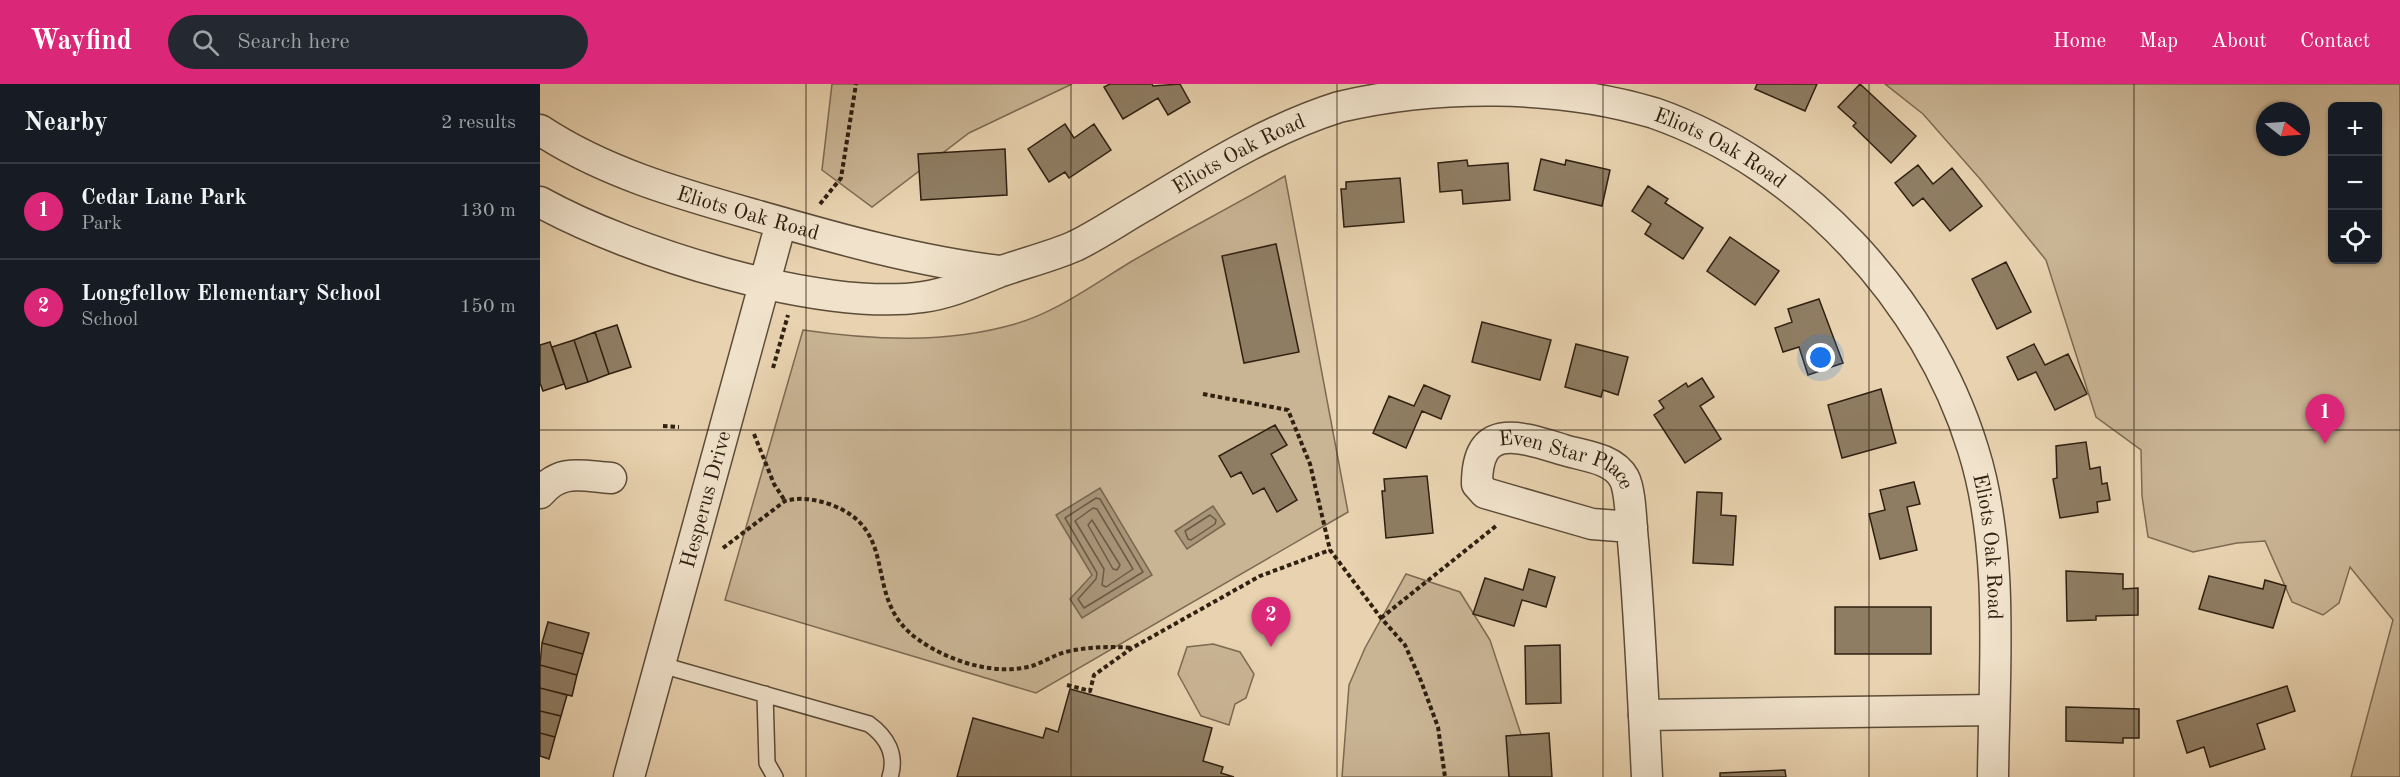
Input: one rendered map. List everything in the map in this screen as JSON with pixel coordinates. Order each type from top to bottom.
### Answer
[{"type":"street","name":"Eliots Oak Road","points":[[540,202],[605,234],[676,259],[795,290],[854,296],[919,298],[956,290],[1002,271],[1075,246],[1227,157],[1302,120],[1385,96],[1434,87],[1488,86],[1543,90],[1597,98],[1654,113],[1732,151],[1769,173],[1810,205],[1848,240],[1888,285],[1920,334],[1956,401],[1975,453],[1992,559],[1993,777]]},
{"type":"street","name":"Eliots Oak Road","points":[[540,130],[592,159],[632,177],[781,223],[942,264],[1002,271]]},
{"type":"street","name":"Hesperus Drive","points":[[629,777],[658,664],[781,223]]},
{"type":"street","name":"Even Star Place","points":[[1632,527],[1592,524],[1485,494],[1477,484],[1480,456],[1489,444],[1502,437],[1518,435],[1604,461],[1617,470],[1625,480],[1632,527],[1647,777]]},
{"type":"street","points":[[540,493],[550,481],[564,475],[611,478]]},
{"type":"street","points":[[1644,715],[1994,710]]},
{"type":"lane","points":[[658,664],[869,723],[880,732],[891,752],[893,765],[890,777]]},
{"type":"lane","points":[[765,694],[767,763],[775,777]]},
{"type":"path","points":[[821,201],[841,178],[856,84]]},
{"type":"path","points":[[771,379],[789,313],[799,314]]},
{"type":"path","points":[[1203,394],[1288,410],[1311,464],[1330,550],[1381,618],[1405,645],[1438,727],[1445,777]]},
{"type":"path","points":[[751,445],[758,423]]},
{"type":"path","points":[[663,426],[679,427]]},
{"type":"path","points":[[754,434],[774,484],[785,501]]},
{"type":"path","points":[[726,537],[723,548],[785,501],[795,498],[816,500],[844,509],[865,525],[876,548],[888,606],[900,625],[920,641],[953,657],[981,666],[1007,670],[1035,665],[1064,652],[1106,645],[1132,648]]},
{"type":"path","points":[[1381,618],[1498,524],[1509,502]]},
{"type":"path","points":[[1067,685],[1090,691],[1094,675],[1132,648],[1260,576],[1330,550]]},
{"type":"shaded area","points":[[832,84],[1072,84],[969,133],[872,207],[822,170]]},
{"type":"shaded area","points":[[1885,84],[2400,84],[2400,777],[2351,777],[2393,620],[2350,567],[2339,603],[2323,615],[2292,602],[2265,541],[2237,543],[2193,552],[2148,537],[2142,496],[2141,450],[2096,417],[2046,260],[1981,180],[1923,114]]},
{"type":"shaded area","points":[[1285,176],[1348,512],[1036,693],[725,600],[803,330],[882,338],[909,338],[962,335],[1015,324],[1062,304],[1134,260]]},
{"type":"shaded area","points":[[1406,574],[1460,592],[1490,640],[1535,777],[1342,777],[1349,685],[1365,648]]},
{"type":"shaded area","points":[[1213,644],[1240,652],[1254,674],[1246,698],[1235,704],[1229,725],[1201,716],[1178,674],[1187,647]]},
{"type":"water","points":[[1100,488],[1152,575],[1082,618],[1070,599],[1092,575],[1056,515]]},
{"type":"water","points":[[1213,506],[1225,524],[1187,549],[1175,531]]},
{"type":"building","points":[[1110,84],[1152,84],[1153,86],[1180,84],[1190,102],[1168,115],[1158,98],[1123,119],[1104,87]]},
{"type":"building","points":[[1757,84],[1817,84],[1805,111],[1755,89]]},
{"type":"building","points":[[1860,84],[1916,136],[1891,163],[1853,126],[1856,123],[1838,107]]},
{"type":"building","points":[[1065,124],[1074,138],[1094,124],[1111,150],[1069,178],[1065,172],[1049,182],[1028,149]]},
{"type":"building","points":[[1005,149],[1007,195],[921,200],[918,154]]},
{"type":"building","points":[[1541,159],[1565,165],[1566,160],[1610,170],[1602,206],[1534,190]]},
{"type":"building","points":[[1467,160],[1468,166],[1508,163],[1510,200],[1463,204],[1462,190],[1440,192],[1438,163]]},
{"type":"building","points":[[1918,165],[1933,184],[1952,168],[1982,206],[1950,231],[1923,198],[1913,206],[1895,183]]},
{"type":"building","points":[[1400,178],[1404,222],[1344,227],[1341,189],[1346,189],[1346,182]]},
{"type":"building","points":[[1648,186],[1668,199],[1665,203],[1703,228],[1683,259],[1645,234],[1651,224],[1632,211]]},
{"type":"building","points":[[1730,237],[1779,271],[1755,305],[1707,271]]},
{"type":"building","points":[[1276,244],[1299,352],[1244,363],[1222,256]]},
{"type":"building","points":[[2006,262],[2031,312],[1997,329],[1972,279]]},
{"type":"building","points":[[1819,299],[1843,363],[1808,375],[1799,347],[1783,352],[1775,328],[1792,322],[1788,309]]},
{"type":"building","points":[[1482,322],[1551,340],[1540,380],[1472,362]]},
{"type":"building","points":[[617,325],[631,367],[609,374],[595,332]]},
{"type":"building","points":[[595,332],[609,374],[588,382],[574,340]]},
{"type":"building","points":[[574,340],[588,382],[566,389],[552,347]]},
{"type":"building","points":[[550,342],[564,384],[543,391],[540,383],[540,345]]},
{"type":"building","points":[[1576,344],[1628,357],[1618,395],[1603,390],[1601,397],[1565,387]]},
{"type":"building","points":[[2034,344],[2045,365],[2068,354],[2087,394],[2055,410],[2036,372],[2018,380],[2007,357]]},
{"type":"building","points":[[1702,378],[1714,397],[1700,406],[1721,439],[1685,463],[1654,415],[1664,408],[1659,401],[1686,383],[1688,387]]},
{"type":"building","points":[[1424,385],[1450,396],[1441,419],[1422,411],[1406,448],[1373,433],[1389,396],[1414,406]]},
{"type":"building","points":[[1881,389],[1896,443],[1842,458],[1828,405]]},
{"type":"building","points":[[1275,425],[1287,445],[1271,454],[1297,500],[1277,512],[1264,488],[1253,494],[1241,472],[1231,477],[1219,456]]},
{"type":"building","points":[[2086,442],[2090,469],[2100,467],[2102,484],[2107,483],[2110,500],[2097,502],[2098,512],[2060,518],[2053,479],[2057,478],[2056,446]]},
{"type":"building","points":[[1427,476],[1433,533],[1386,538],[1382,491],[1385,491],[1384,479]]},
{"type":"building","points":[[1914,482],[1920,504],[1907,507],[1917,550],[1880,559],[1869,514],[1885,510],[1880,490]]},
{"type":"building","points":[[1697,492],[1722,493],[1721,515],[1736,516],[1733,565],[1693,563]]},
{"type":"building","points":[[1529,569],[1555,577],[1546,607],[1522,600],[1514,626],[1473,614],[1485,578],[1523,590]]},
{"type":"building","points":[[2066,571],[2123,574],[2123,589],[2138,588],[2138,615],[2096,616],[2096,620],[2067,621]]},
{"type":"building","points":[[2209,576],[2263,589],[2265,580],[2286,586],[2273,628],[2199,609]]},
{"type":"building","points":[[1835,607],[1931,607],[1931,654],[1835,654]]},
{"type":"building","points":[[548,622],[589,633],[583,654],[542,643]]},
{"type":"building","points":[[542,643],[583,654],[577,675],[540,665]]},
{"type":"building","points":[[1560,645],[1561,703],[1526,704],[1525,646]]},
{"type":"building","points":[[540,665],[577,675],[572,696],[540,688]]},
{"type":"building","points":[[2287,686],[2295,711],[2257,724],[2265,749],[2210,767],[2204,747],[2187,753],[2177,721]]},
{"type":"building","points":[[540,688],[567,695],[561,716],[540,711]]},
{"type":"building","points":[[1070,689],[1212,728],[1203,761],[1223,767],[1221,773],[1234,777],[957,777],[973,718],[1043,738],[1046,728],[1058,732]]},
{"type":"building","points":[[2066,707],[2139,709],[2139,738],[2123,738],[2123,743],[2066,741]]},
{"type":"building","points":[[540,711],[561,716],[555,737],[540,733]]},
{"type":"building","points":[[540,733],[555,737],[549,759],[540,756]]},
{"type":"building","points":[[1549,733],[1552,777],[1509,777],[1506,736]]},
{"type":"building","points":[[1785,770],[1786,777],[1720,777],[1720,773]]},
{"type":"place","name":"Cedar Lane Park","points":[[2325,444]]},
{"type":"place","name":"Longfellow Elementary School","points":[[1271,647]]}]
